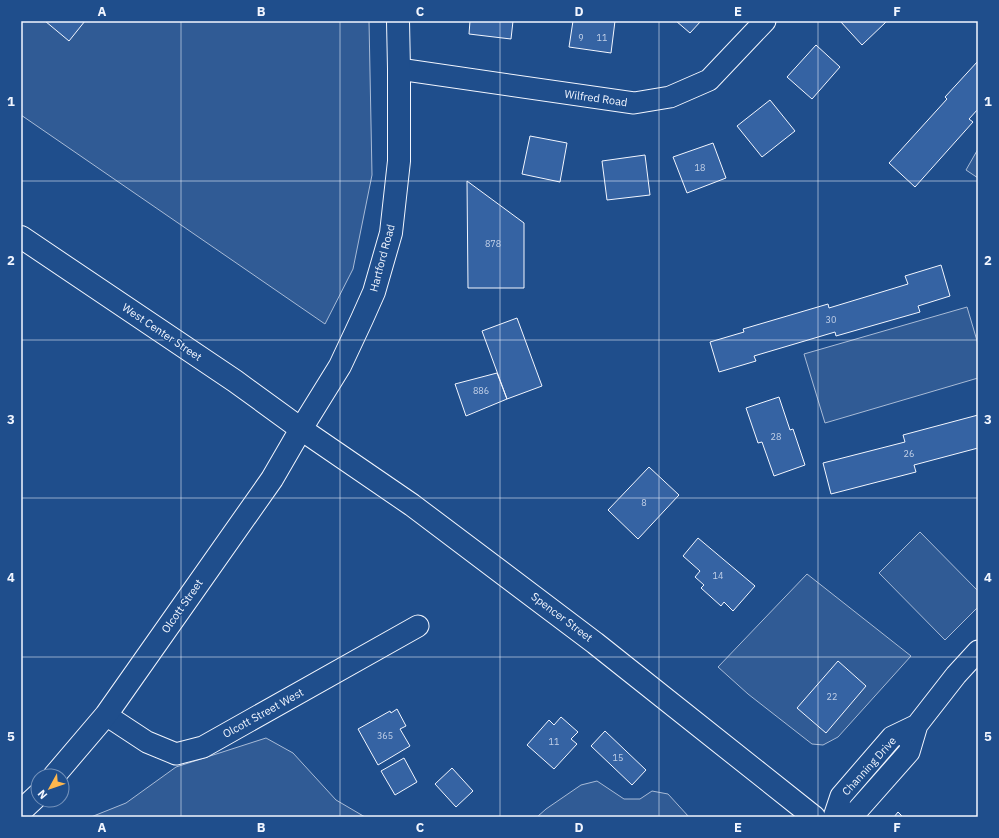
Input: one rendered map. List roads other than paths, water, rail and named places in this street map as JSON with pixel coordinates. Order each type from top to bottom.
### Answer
[{"type":"main road","name":"Hartford Road","points":[[301,429],[340,366],[352,340],[374,292],[391,233],[399,161],[398,21]]},
{"type":"main road","name":"West Center Street","points":[[21,236],[235,381],[301,429]]},
{"type":"main road","name":"Olcott Street","points":[[61,768],[106,715],[272,479],[301,429]]},
{"type":"main road","name":"Spencer Street","points":[[301,429],[412,505],[595,642],[814,817]]},
{"type":"main road","points":[[21,811],[30,802]]},
{"type":"street","name":"Wilfred Road","points":[[399,69],[634,103],[670,97],[709,80],[765,21]]},
{"type":"street","name":"Olcott Street West","points":[[106,715],[147,742],[176,754],[203,747],[418,626]]},
{"type":"street","name":"Channing Drive","points":[[849,817],[856,812],[909,752],[917,725],[956,675],[978,651]]},
{"type":"street","name":"Channing Drive","points":[[834,817],[840,796],[892,737],[917,725]]}]
